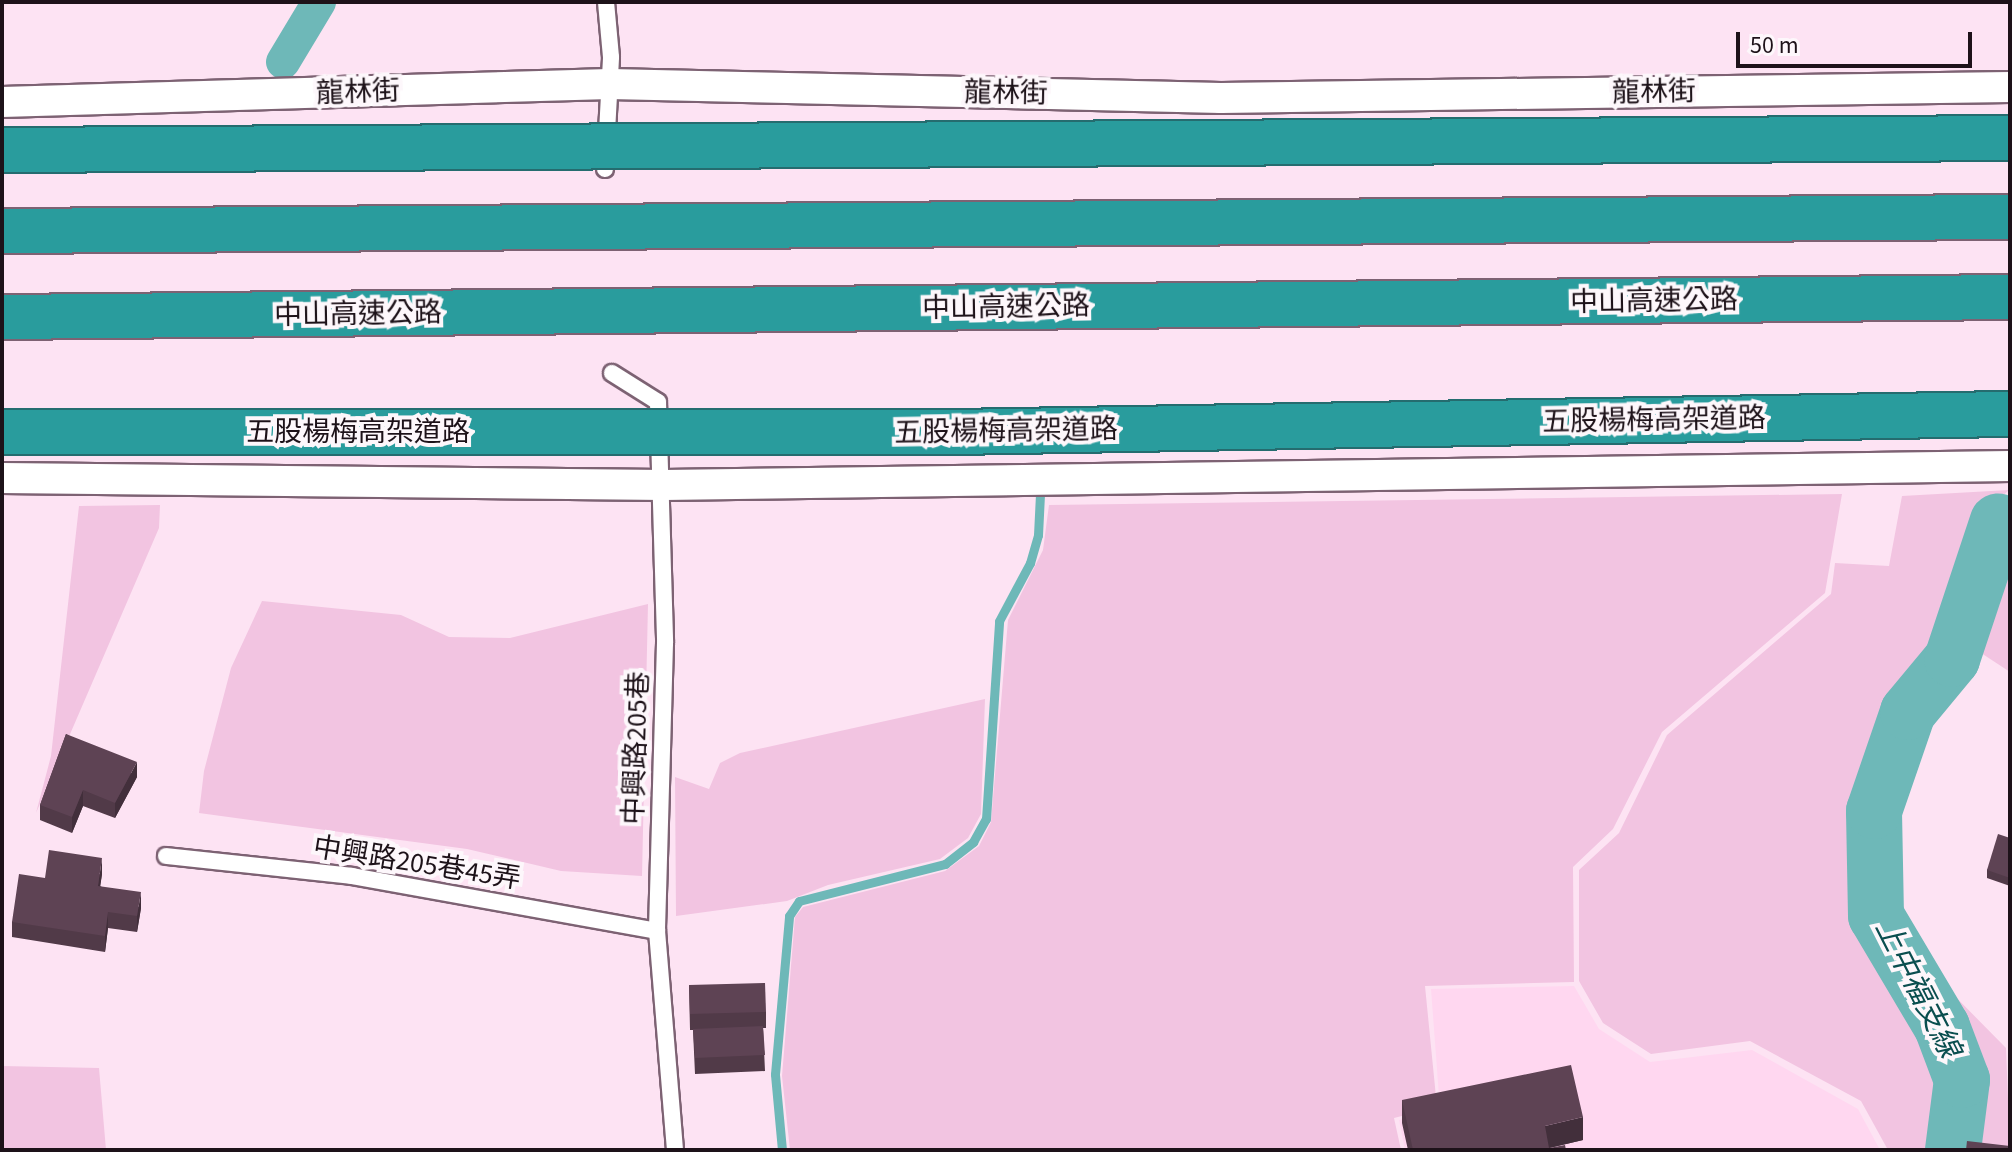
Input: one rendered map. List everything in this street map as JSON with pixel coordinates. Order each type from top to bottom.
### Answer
[{"type":"highway","points":[[2,150],[2010,138]]},
{"type":"highway","points":[[2,231],[2010,217]]},
{"type":"highway","name":"中山高速公路","points":[[2,317],[2010,297]]},
{"type":"highway","name":"五股楊梅高架道路","points":[[2,432],[954,432],[2010,414]]},
{"type":"street","name":"龍林街","points":[[2,102],[610,84],[1221,98],[2010,87]]},
{"type":"street","points":[[2,478],[664,485],[2010,466]]},
{"type":"lane","points":[[605,169],[610,84],[606,2]]},
{"type":"lane","name":"中興路205巷","points":[[612,373],[658,402],[664,485],[657,931],[675,1150]]},
{"type":"lane","name":"中興路205巷45弄","points":[[166,856],[352,876],[657,931]]},
{"type":"shaded area","points":[[2009,490],[1979,518],[1945,603],[1930,661],[1894,707],[1860,809],[1858,917],[1949,1085],[1936,1150],[1888,1150],[1861,1101],[1750,1041],[1651,1054],[1603,1023],[1579,981],[1579,870],[1619,833],[1667,735],[1831,594],[1835,563],[1889,566],[1902,496]]},
{"type":"shaded area","points":[[1842,494],[1825,593],[1662,732],[1613,829],[1573,867],[1574,982],[1425,986],[1437,1107],[1394,1118],[1401,1150],[790,1150],[782,1076],[795,917],[803,907],[945,871],[979,846],[991,822],[1008,620],[1043,550],[1049,505]]},
{"type":"shaded area","points":[[160,505],[159,528],[36,813],[51,756],[79,506]]},
{"type":"shaded area","points":[[2010,536],[2010,672],[1975,649],[1986,598]]},
{"type":"shaded area","points":[[262,601],[401,615],[449,637],[510,638],[648,604],[642,876],[561,871],[467,849],[199,813],[204,771],[231,668]]},
{"type":"shaded area","points":[[985,699],[981,814],[968,838],[940,859],[828,885],[787,901],[676,916],[675,777],[709,789],[720,763],[740,753]]},
{"type":"shaded area","points":[[1885,913],[1897,920],[1936,977],[2006,1048],[2010,1150],[1967,1150],[1974,1083],[1964,1041]]},
{"type":"shaded area","points":[[1574,986],[1599,1029],[1650,1062],[1752,1050],[1858,1109],[1880,1150],[1405,1150],[1399,1120],[1440,1109],[1431,989]]},
{"type":"shaded area","points":[[2,1066],[99,1068],[106,1150],[2,1150]]},
{"type":"building","points":[[66,734],[137,762],[115,803],[83,790],[72,817],[40,805]]},
{"type":"building","points":[[1998,834],[2010,838],[2010,878],[1987,870]]},
{"type":"building","points":[[49,850],[102,858],[98,886],[141,892],[137,916],[108,912],[105,936],[12,922],[19,874],[45,878]]},
{"type":"building","points":[[765,983],[766,1012],[690,1014],[689,985]]},
{"type":"building","points":[[763,1026],[765,1055],[695,1058],[693,1029]]},
{"type":"building","points":[[1571,1065],[1583,1117],[1545,1126],[1549,1148],[1565,1145],[1566,1150],[1413,1150],[1402,1100]]},
{"type":"building","points":[[1967,1141],[2010,1146],[2010,1150],[1966,1150]]},
{"type":"waterway","points":[[283,62],[319,2]]},
{"type":"waterway","points":[[782,1150],[775,1074],[789,916],[799,901],[945,864],[973,842],[986,819],[999,621],[1030,563],[1038,535],[1040,494]]},
{"type":"waterway","name":"上中福支線","points":[[1953,1150],[1962,1080],[1942,1027],[1876,916],[1874,811],[1908,712],[1952,659],[1998,521]]}]
